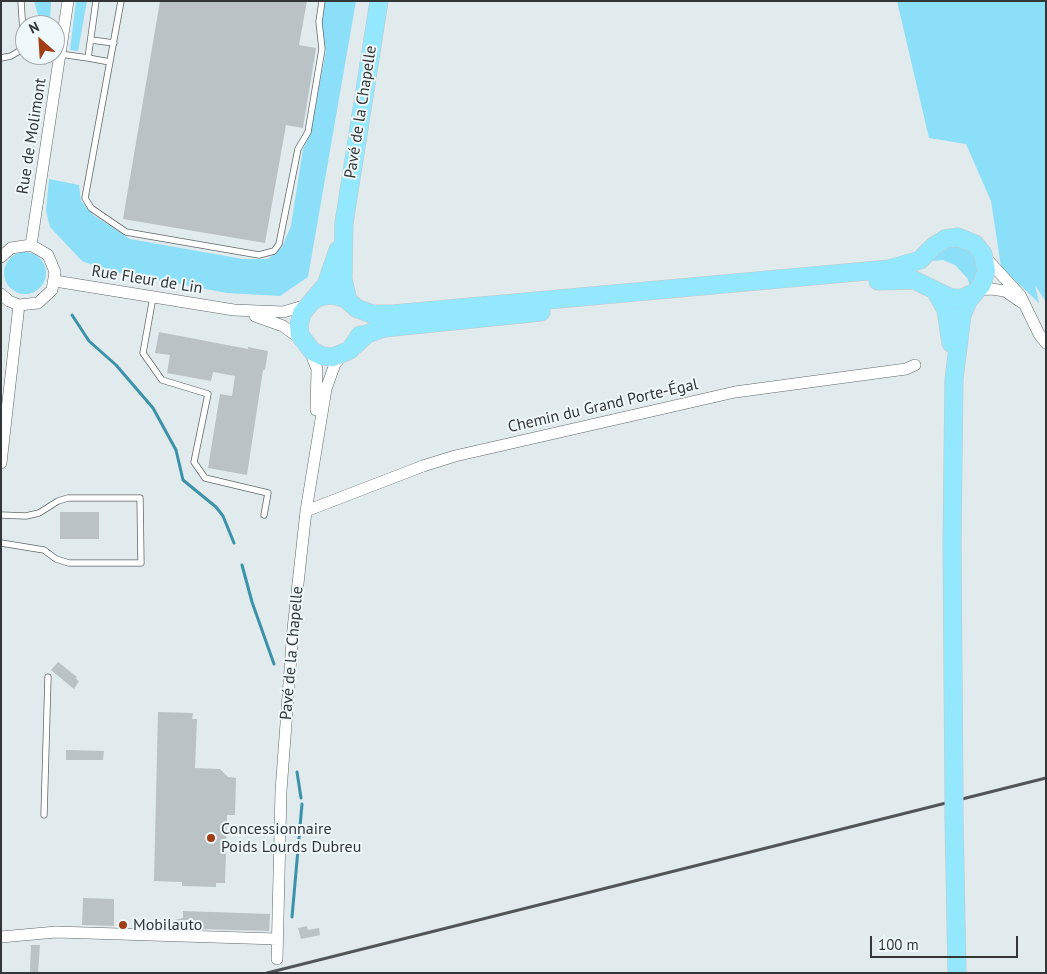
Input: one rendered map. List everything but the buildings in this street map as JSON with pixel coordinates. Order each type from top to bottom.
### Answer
[{"type":"main road","name":"Pavé de la Chapelle","points":[[306,345],[299,322],[311,302],[328,282],[344,223],[379,1]]},
{"type":"main road","name":"Pavé de la Chapelle","points":[[344,223],[343,279],[361,325],[360,336],[349,350]]},
{"type":"main road","points":[[311,302],[331,295],[372,314],[393,314],[877,270],[907,265],[920,260],[941,241],[958,237],[975,244],[983,254],[986,267],[985,276],[965,308],[960,323],[954,379],[952,544],[957,973]]},
{"type":"main road","points":[[928,253],[925,272],[948,317],[954,379]]},
{"type":"main road","points":[[306,345],[325,357],[349,350],[367,334],[377,329],[901,279],[920,282],[935,291],[955,299],[975,292]]},
{"type":"street","name":"Rue de Molimont","points":[[65,21],[68,1]]},
{"type":"street","name":"Rue de Molimont","points":[[31,245],[58,65]]},
{"type":"street","points":[[1,257],[11,248],[31,245],[48,255],[55,272],[55,281],[46,298],[29,305],[19,305],[9,301],[1,294]]},
{"type":"street","points":[[983,254],[996,270],[1016,289],[1030,314],[1038,334],[1046,343]]},
{"type":"street","name":"Rue Fleur de Lin","points":[[55,281],[234,310],[287,312],[311,302]]},
{"type":"street","points":[[975,292],[991,289],[1005,291],[1015,296],[1030,314]]},
{"type":"street","points":[[1,463],[19,305]]},
{"type":"street","name":"Rue Fleur de Lin","points":[[234,310],[283,326],[306,345]]},
{"type":"street","points":[[306,345],[316,362],[318,378],[311,472]]},
{"type":"street","name":"Pavé de la Chapelle","points":[[277,958],[281,790],[293,629],[306,511],[326,389],[335,364],[349,350]]},
{"type":"street","name":"Chemin du Grand Porte-Égal","points":[[306,511],[415,469],[455,456],[736,392],[906,369],[915,366]]},
{"type":"street","points":[[1,937],[56,932],[277,938]]},
{"type":"lane","points":[[1,58],[11,56],[24,48],[21,1]]},
{"type":"lane","points":[[88,58],[96,1]]},
{"type":"lane","points":[[121,1],[85,198],[91,208],[126,232],[259,255],[274,251],[279,244],[298,149],[308,132],[322,49],[319,22],[322,1]]},
{"type":"lane","points":[[91,40],[114,43]]},
{"type":"lane","points":[[65,55],[110,62]]},
{"type":"lane","points":[[153,297],[143,353],[162,380],[208,394],[194,462],[196,467],[206,478],[268,494],[264,516]]},
{"type":"lane","points":[[1,515],[26,516],[39,513],[58,501],[68,498],[140,498],[141,563],[69,563],[56,559],[44,550],[1,543]]},
{"type":"lane","points":[[44,815],[48,677]]},
{"type":"shaded area","points":[[34,1],[51,1],[50,15],[38,15]]},
{"type":"shaded area","points":[[76,1],[87,1],[78,51],[70,50]]},
{"type":"shaded area","points":[[325,1],[356,1],[308,277],[280,296],[227,293],[109,271],[82,261],[50,227],[46,211],[49,179],[79,185],[81,201],[93,215],[130,239],[243,259],[268,259],[282,247],[291,226],[303,149],[310,135],[326,51],[322,22]]},
{"type":"shaded area","points":[[897,1],[1046,1],[1046,302],[1035,285],[1039,303],[1001,267],[991,201],[966,144],[929,138]]},
{"type":"shaded area","points":[[951,244],[972,250],[980,269],[970,288],[968,279],[955,265],[943,260],[932,261],[934,256]]},
{"type":"shaded area","points":[[29,252],[37,255],[43,261],[46,273],[43,285],[37,291],[21,294],[13,291],[7,285],[4,269],[7,261],[13,255]]},
{"type":"waterway","points":[[72,315],[89,341],[116,365],[153,408],[176,450],[183,480],[216,507],[223,516],[234,543]]},
{"type":"waterway","points":[[242,565],[252,602],[274,664]]},
{"type":"waterway","points":[[297,772],[301,798]]},
{"type":"waterway","points":[[292,917],[302,804]]},
{"type":"railway","points":[[267,973],[1046,778]]},
{"type":"place","name":"Concessionnaire Poids Lourds Dubreu","points":[[211,838]]},
{"type":"place","name":"Mobilauto","points":[[123,925]]}]
